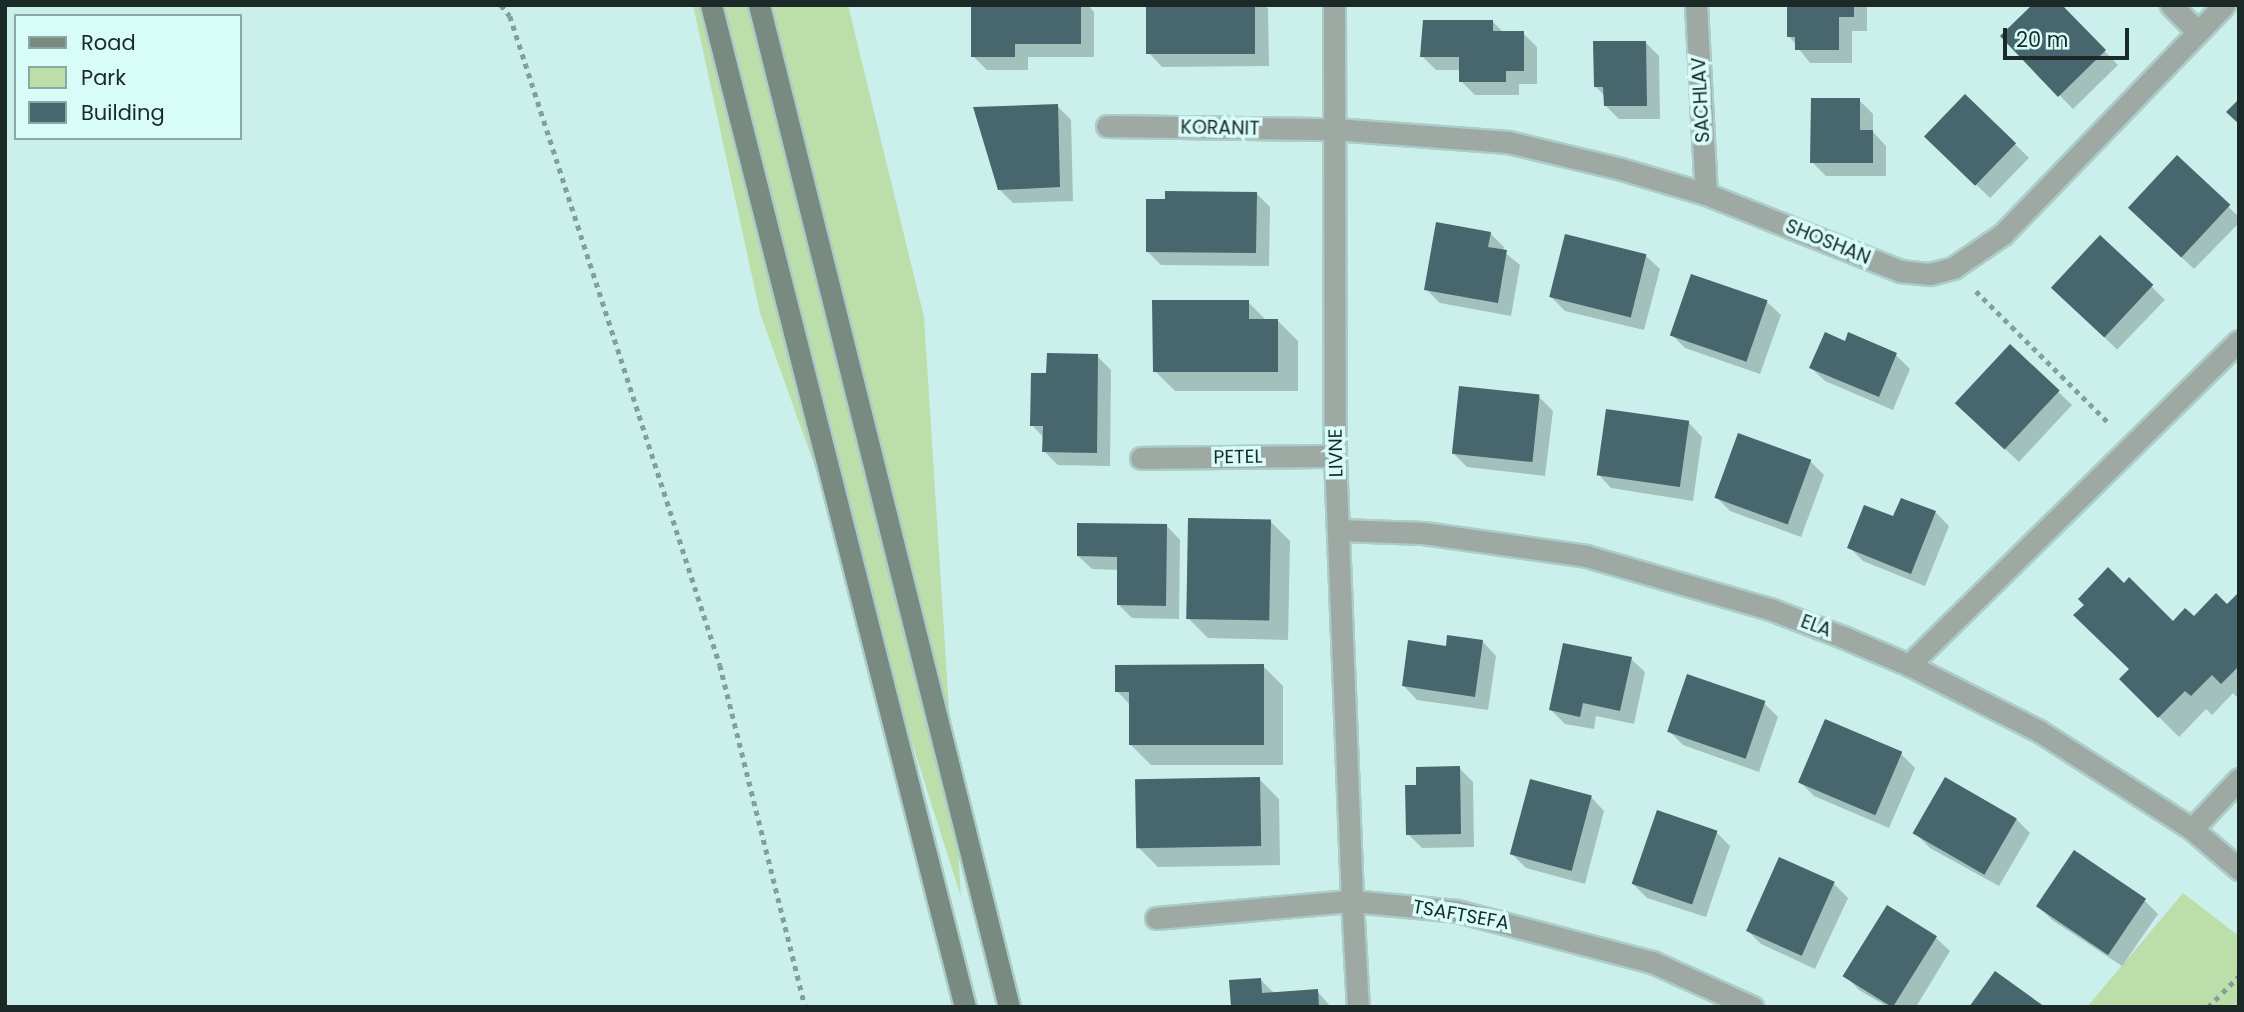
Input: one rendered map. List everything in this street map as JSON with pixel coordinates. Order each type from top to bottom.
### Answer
[{"type":"main road","points":[[712,5],[965,1007]]},
{"type":"main road","points":[[759,5],[1009,1007]]},
{"type":"street","name":"LIVNE","points":[[1334,5],[1335,456],[1358,1007]]},
{"type":"street","name":"SACHLAV","points":[[1696,5],[1706,194]]},
{"type":"street","points":[[2171,5],[2198,32]]},
{"type":"street","name":"SHOSHAN","points":[[1334,129],[1508,142],[1621,169],[1706,194],[1900,271],[1930,274],[1953,268],[2003,234],[2224,5]]},
{"type":"street","name":"KORANIT","points":[[1107,126],[1334,129]]},
{"type":"street","points":[[1909,665],[2239,341]]},
{"type":"street","name":"PETEL","points":[[1142,458],[1335,456]]},
{"type":"street","name":"ELA","points":[[1338,530],[1423,533],[1586,556],[1770,610],[1909,665],[2039,731],[2192,828],[2239,869]]},
{"type":"street","points":[[2192,828],[2239,779]]},
{"type":"street","name":"TSAFTSEFA","points":[[1156,918],[1352,901],[1457,911],[1565,937],[1652,962],[1752,1007]]},
{"type":"path","points":[[501,5],[510,16],[720,666],[805,1007]]},
{"type":"path","points":[[1953,268],[2132,446]]},
{"type":"path","points":[[2208,1007],[2239,976]]},
{"type":"green space","points":[[693,5],[848,5],[924,317],[961,897],[899,702],[760,313]]},
{"type":"green space","points":[[2183,893],[2239,936],[2239,1007],[2087,1007]]},
{"type":"building","points":[[971,5],[1081,5],[1081,44],[1015,44],[1015,57],[971,57]]},
{"type":"building","points":[[1146,5],[1255,5],[1255,54],[1146,54]]},
{"type":"building","points":[[1787,5],[1854,5],[1854,17],[1839,17],[1839,50],[1795,50],[1795,37],[1787,37]]},
{"type":"building","points":[[2032,5],[2062,5],[2106,50],[2058,97],[2000,36]]},
{"type":"building","points":[[1423,20],[1493,20],[1493,31],[1524,31],[1524,71],[1506,71],[1506,82],[1459,82],[1459,57],[1420,57]]},
{"type":"building","points":[[1593,41],[1646,41],[1647,106],[1604,106],[1603,87],[1594,87]]},
{"type":"building","points":[[1965,94],[2016,143],[1975,186],[1924,136]]},
{"type":"building","points":[[1811,98],[1860,98],[1860,130],[1873,130],[1873,163],[1810,163]]},
{"type":"building","points":[[2239,99],[2239,124],[2226,112]]},
{"type":"building","points":[[1058,104],[1060,187],[998,190],[973,107]]},
{"type":"building","points":[[2177,155],[2230,205],[2181,257],[2128,208]]},
{"type":"building","points":[[1165,191],[1257,192],[1256,253],[1146,252],[1146,199],[1165,199]]},
{"type":"building","points":[[1436,222],[1491,232],[1488,247],[1507,250],[1498,303],[1424,290]]},
{"type":"building","points":[[1565,234],[1647,254],[1631,317],[1549,297]]},
{"type":"building","points":[[2100,235],[2153,285],[2104,337],[2051,288]]},
{"type":"building","points":[[1691,274],[1768,300],[1746,362],[1670,335]]},
{"type":"building","points":[[1152,300],[1249,300],[1249,319],[1278,319],[1278,372],[1153,372]]},
{"type":"building","points":[[1825,332],[1845,341],[1848,332],[1897,353],[1879,397],[1809,368]]},
{"type":"building","points":[[2010,344],[2060,390],[2004,450],[1955,403]]},
{"type":"building","points":[[1047,353],[1098,354],[1097,453],[1042,452],[1043,426],[1030,426],[1031,373],[1046,373]]},
{"type":"building","points":[[1459,386],[1540,394],[1532,462],[1452,454]]},
{"type":"building","points":[[1606,409],[1689,421],[1680,487],[1597,475]]},
{"type":"building","points":[[1738,433],[1811,460],[1788,525],[1714,498]]},
{"type":"building","points":[[1901,498],[1936,511],[1911,574],[1847,548],[1864,505],[1893,516]]},
{"type":"building","points":[[1188,518],[1271,519],[1269,620],[1186,619]]},
{"type":"building","points":[[1077,523],[1167,524],[1166,606],[1117,605],[1117,557],[1077,556]]},
{"type":"building","points":[[2108,567],[2124,583],[2129,577],[2173,621],[2185,608],[2194,616],[2216,593],[2227,604],[2239,592],[2239,666],[2221,684],[2212,675],[2191,696],[2185,691],[2158,718],[2119,679],[2129,669],[2073,615],[2084,605],[2078,599]]},
{"type":"building","points":[[1447,635],[1483,640],[1475,697],[1402,686],[1408,640],[1446,646]]},
{"type":"building","points":[[1563,643],[1632,657],[1620,711],[1583,703],[1580,717],[1549,710]]},
{"type":"building","points":[[1264,664],[1264,745],[1129,745],[1129,692],[1115,692],[1115,665]]},
{"type":"building","points":[[1687,674],[1765,701],[1746,759],[1667,732]]},
{"type":"building","points":[[1825,719],[1902,752],[1875,815],[1798,783]]},
{"type":"building","points":[[1460,766],[1461,834],[1406,835],[1405,785],[1416,785],[1416,767]]},
{"type":"building","points":[[1260,777],[1261,846],[1136,848],[1135,779]]},
{"type":"building","points":[[1945,777],[2017,818],[1984,875],[1912,833]]},
{"type":"building","points":[[1530,779],[1592,796],[1572,871],[1510,854]]},
{"type":"building","points":[[1657,810],[1718,831],[1692,905],[1632,884]]},
{"type":"building","points":[[2074,850],[2146,899],[2108,955],[2036,906]]},
{"type":"building","points":[[1779,857],[1835,882],[1802,956],[1746,931]]},
{"type":"building","points":[[1887,905],[1937,936],[1893,1007],[1842,976]]},
{"type":"building","points":[[1995,971],[2045,1007],[1969,1007]]},
{"type":"building","points":[[1261,978],[1262,993],[1318,989],[1319,1007],[1231,1007],[1229,980]]}]
